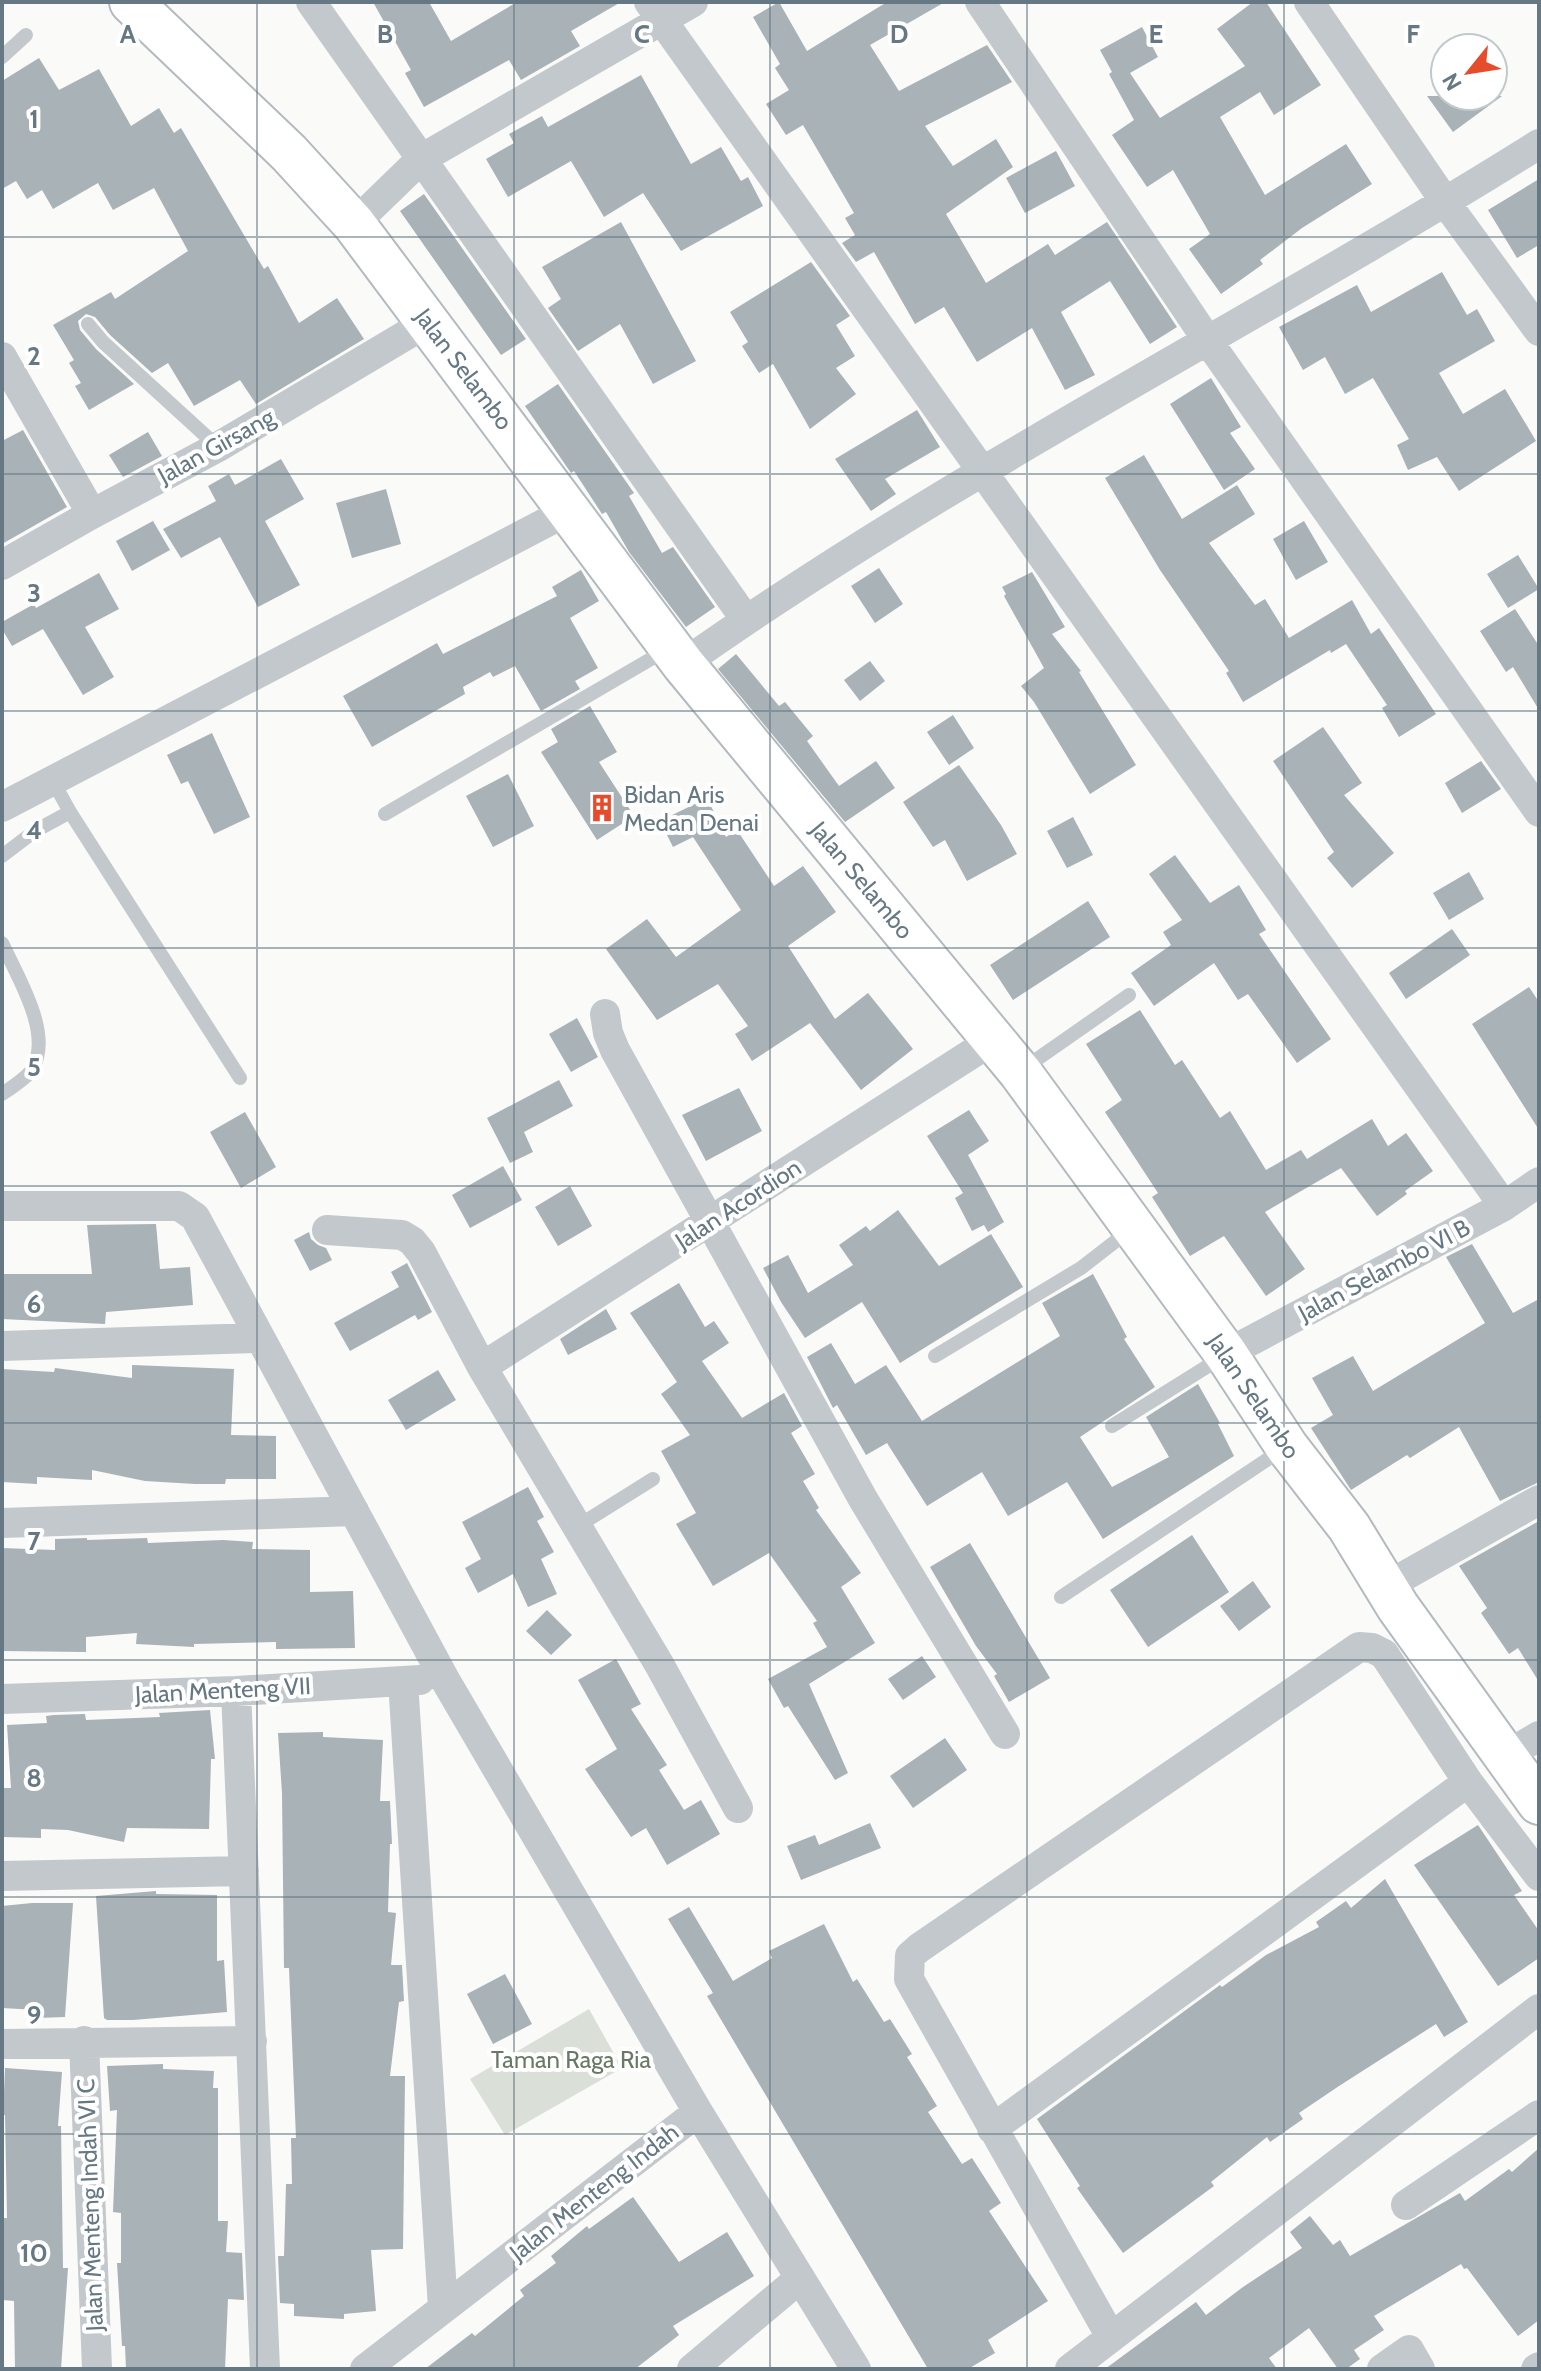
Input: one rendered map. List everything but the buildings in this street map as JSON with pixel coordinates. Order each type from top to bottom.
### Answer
[{"type":"street","name":"Jalan Selambo","points":[[131,2],[289,153],[354,224],[677,656],[1020,1072],[1226,1354],[1287,1447],[1349,1527],[1385,1587],[1522,1746],[1537,1795]]},
{"type":"street","points":[[311,2],[746,620]]},
{"type":"street","points":[[354,224],[421,159],[655,11],[693,2]]},
{"type":"street","points":[[980,2],[1208,341],[1539,812]]},
{"type":"street","points":[[1309,2],[1446,203],[1539,331]]},
{"type":"street","points":[[655,11],[1504,1206]]},
{"type":"street","points":[[677,656],[746,620],[982,472],[1446,203],[1539,144]]},
{"type":"street","name":"Jalan Girsang","points":[[2,565],[218,447],[428,322]]},
{"type":"street","points":[[2,357],[92,514]]},
{"type":"street","points":[[2,807],[570,510]]},
{"type":"street","points":[[605,1014],[615,1050],[863,1499],[1005,1734]]},
{"type":"street","name":"Jalan Acordion","points":[[482,1367],[993,1040]]},
{"type":"street","name":"Jalan Selambo VI B","points":[[1226,1354],[1504,1206],[1539,1182]]},
{"type":"street","points":[[2,1206],[179,1206],[195,1217],[444,1678],[698,2112]]},
{"type":"street","points":[[327,1230],[392,1233],[412,1241],[421,1252],[482,1367],[659,1664],[738,1808]]},
{"type":"street","points":[[2,1346],[258,1338]]},
{"type":"street","points":[[1385,1587],[1539,1500]]},
{"type":"street","points":[[2,1523],[354,1511]]},
{"type":"street","points":[[1111,2337],[909,1979],[910,1956],[1359,1647],[1372,1648],[1384,1654],[1468,1782],[1539,1876]]},
{"type":"street","name":"Jalan Menteng VII","points":[[2,1699],[236,1691],[444,1678]]},
{"type":"street","points":[[403,1681],[443,2308]]},
{"type":"street","points":[[236,1691],[265,2369]]},
{"type":"street","points":[[992,2129],[1468,1782]]},
{"type":"street","points":[[2,1876],[244,1871]]},
{"type":"street","points":[[1070,2369],[1539,2009]]},
{"type":"street","name":"Jalan Menteng Indah VI C","points":[[84,2041],[97,2369]]},
{"type":"street","points":[[2,2044],[252,2041]]},
{"type":"street","name":"Jalan Menteng Indah","points":[[365,2369],[698,2112],[856,2369]]},
{"type":"street","points":[[1406,2205],[1539,2115]]},
{"type":"street","points":[[692,2369],[799,2279]]},
{"type":"street","points":[[1382,2369],[1409,2350],[1420,2369]]},
{"type":"lane","points":[[2,57],[26,35]]},
{"type":"lane","points":[[88,324],[103,342],[218,447]]},
{"type":"lane","points":[[385,814],[677,656]]},
{"type":"lane","points":[[53,781],[240,1078]]},
{"type":"lane","points":[[2,856],[35,831],[70,812]]},
{"type":"lane","points":[[2,943],[35,1015],[40,1041],[31,1070],[2,1094]]},
{"type":"lane","points":[[1020,1072],[1129,995]]},
{"type":"lane","points":[[935,1356],[1081,1268],[1134,1227]]},
{"type":"lane","points":[[1112,1426],[1226,1354]]},
{"type":"lane","points":[[1061,1597],[1287,1447]]},
{"type":"lane","points":[[578,1526],[653,1479]]},
{"type":"green space","name":"Taman Raga Ria","points":[[589,2009],[622,2068],[505,2135],[470,2079]]},
{"type":"place","name":"Bidan Aris Medan Denai","points":[[602,808]]}]
